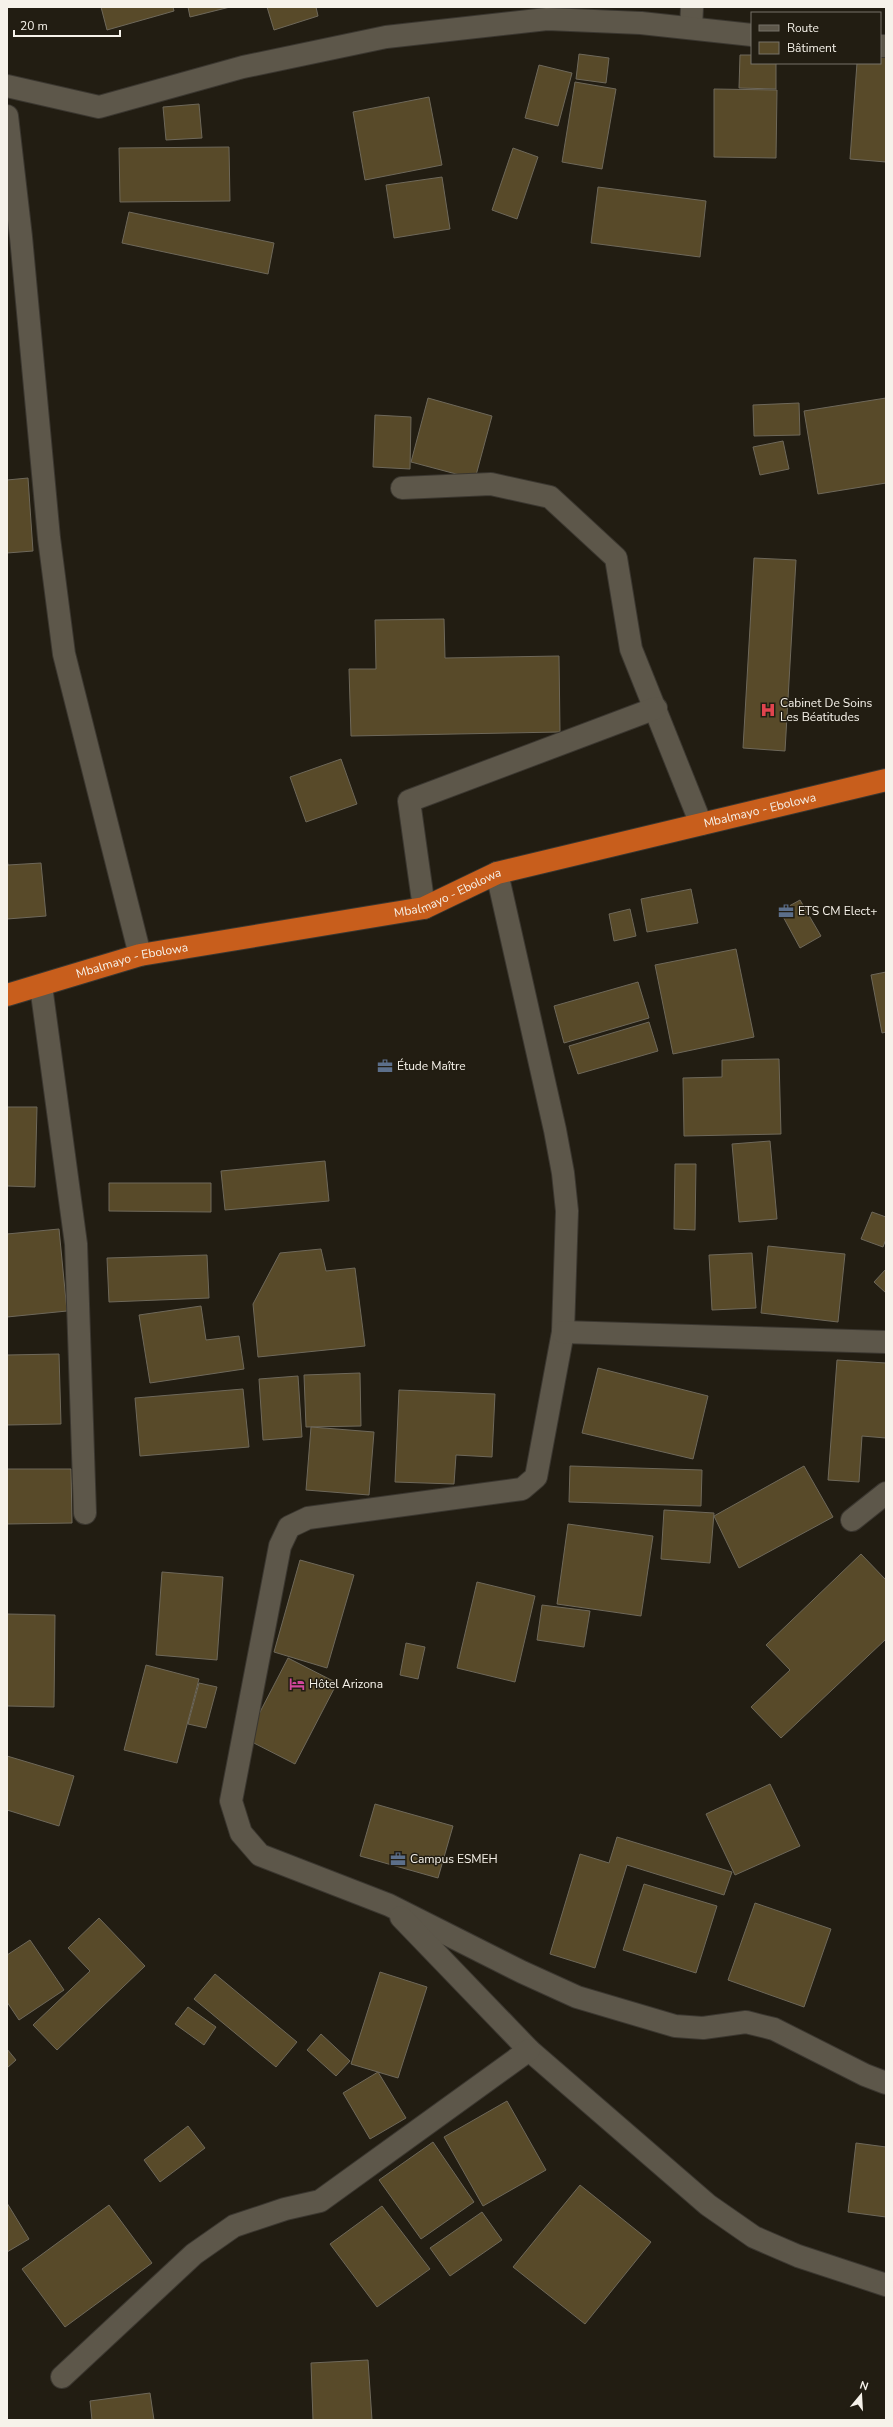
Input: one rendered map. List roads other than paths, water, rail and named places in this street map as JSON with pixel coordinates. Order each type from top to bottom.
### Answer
[{"type":"highway","name":"Mbalmayo - Ebolowa","points":[[7,995],[140,955],[424,908],[497,873],[886,780]]},
{"type":"street","points":[[7,86],[99,107],[243,67],[386,37],[547,19],[691,17],[751,35]]},
{"type":"street","points":[[7,116],[21,237],[49,538],[64,654],[140,955]]},
{"type":"street","points":[[402,488],[491,484],[550,497],[616,558],[631,649],[656,708],[701,824]]},
{"type":"street","points":[[424,908],[409,801],[656,708]]},
{"type":"street","points":[[497,873],[563,1173],[567,1211],[563,1332],[536,1477],[522,1489],[308,1518],[289,1527],[280,1546],[232,1794],[233,1808],[241,1833],[260,1855],[388,1905],[522,1972],[577,1997],[675,2026],[703,2028],[746,2022],[774,2029],[865,2075],[886,2083]]},
{"type":"street","points":[[41,986],[76,1244],[85,1513]]},
{"type":"street","points":[[563,1332],[886,1342]]},
{"type":"street","points":[[852,1520],[886,1493]]},
{"type":"street","points":[[388,1905],[529,2050],[708,2205],[754,2237],[798,2256],[886,2285]]},
{"type":"street","points":[[62,2376],[200,2250],[234,2226],[285,2209],[320,2201],[529,2050]]},
{"type":"place","name":"Cabinet De Soins Les Béatitudes","points":[[768,710]]},
{"type":"place","name":"ETS CM Elect+","points":[[786,911]]},
{"type":"place","name":"Étude Maître","points":[[385,1066]]},
{"type":"place","name":"Hôtel Arizona","points":[[297,1684]]},
{"type":"place","name":"Campus ESMEH","points":[[398,1859]]}]
